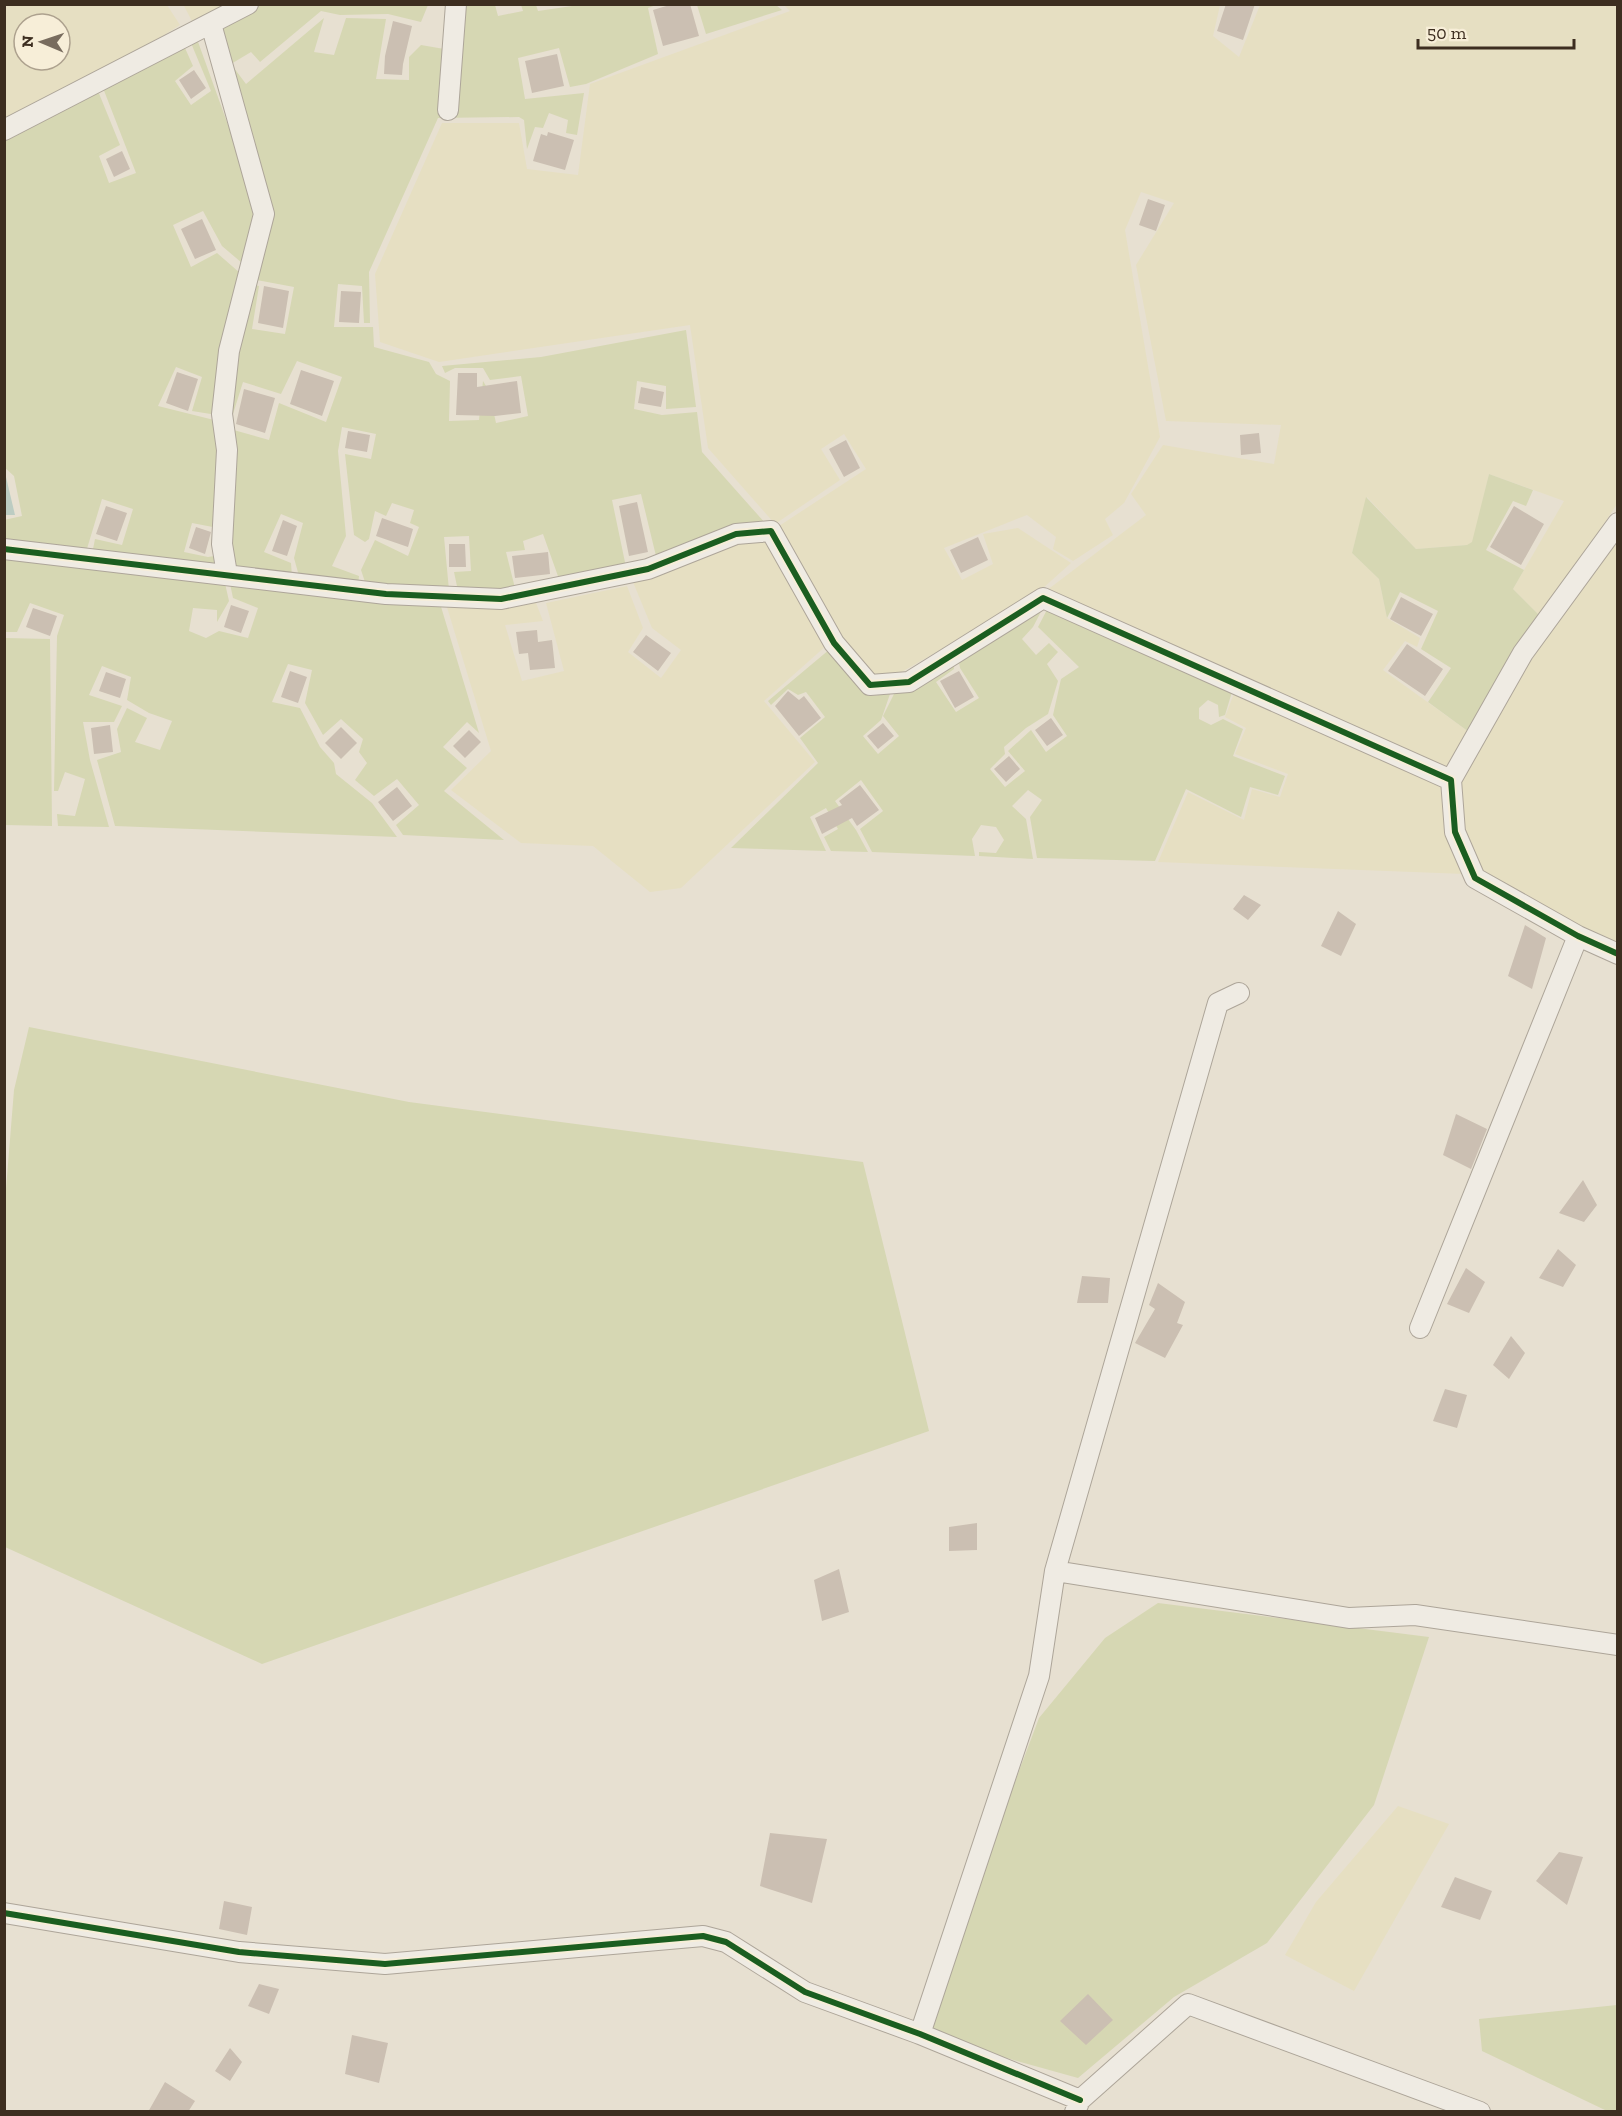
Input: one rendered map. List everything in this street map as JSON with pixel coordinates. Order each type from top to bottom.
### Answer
[{"type":"street","points":[[4,130],[248,4]]},
{"type":"street","points":[[448,110],[456,4]]},
{"type":"street","points":[[211,24],[264,214],[229,351],[222,414],[227,450],[222,544],[227,574]]},
{"type":"street","points":[[1617,523],[1523,653],[1452,780],[1455,832],[1475,878],[1578,936],[1617,954]]},
{"type":"street","points":[[4,549],[386,594],[501,599],[648,568],[736,534],[771,531],[834,644],[870,686],[909,682],[1043,598],[1452,780]]},
{"type":"street","points":[[1420,1328],[1578,936]]},
{"type":"street","points":[[920,2034],[1039,1676],[1055,1571],[1218,1003],[1239,993]]},
{"type":"street","points":[[1055,1571],[1349,1618],[1415,1615],[1617,1645]]},
{"type":"street","points":[[4,1913],[239,1952],[385,1964],[703,1936],[726,1942],[805,1992],[920,2034],[1078,2106],[1188,2004],[1479,2112]]},
{"type":"shaded area","points":[[183,4],[227,5],[193,23]]},
{"type":"shaded area","points":[[5,5],[167,5],[180,25],[134,54],[5,125]]},
{"type":"shaded area","points":[[784,5],[1220,5],[1213,36],[1239,57],[1260,5],[1617,5],[1617,504],[1542,618],[1513,589],[1564,501],[1489,474],[1473,542],[1468,545],[1416,549],[1367,497],[1352,553],[1379,579],[1387,618],[1420,638],[1417,647],[1405,641],[1383,670],[1469,732],[1445,774],[1042,594],[1146,515],[1131,494],[1163,445],[1274,464],[1281,425],[1166,421],[1136,265],[1174,203],[1141,192],[1125,230],[1160,437],[1124,503],[1105,519],[1113,535],[1073,561],[1053,549],[1056,537],[1027,515],[944,548],[962,580],[993,564],[983,534],[1018,528],[1071,563],[1033,597],[884,682],[870,677],[839,642],[776,528],[866,469],[844,434],[821,449],[840,480],[775,524],[708,448],[690,325],[439,362],[380,342],[375,274],[442,123],[519,123],[527,169],[578,175],[590,84],[790,11]]},
{"type":"shaded area","points":[[4,476],[6,477],[15,515],[5,515]]},
{"type":"shaded area","points":[[1617,538],[1617,945],[1486,878],[1460,829],[1458,775],[1545,639]]},
{"type":"shaded area","points":[[770,541],[827,645],[764,701],[815,762],[681,888],[650,892],[593,846],[521,843],[451,790],[491,751],[446,604],[536,603],[543,621],[505,625],[522,681],[564,671],[546,603],[627,586],[643,628],[628,652],[661,678],[681,650],[652,628],[633,582],[723,545]]},
{"type":"shaded area","points":[[1238,683],[1444,777],[1465,874],[1158,862],[1188,792],[1244,820],[1252,789],[1280,797],[1288,774],[1235,754],[1246,728],[1225,717]]},
{"type":"shaded area","points":[[1398,1806],[1449,1824],[1354,1991],[1285,1955],[1316,1902]]},
{"type":"green space","points":[[261,5],[428,5],[421,22],[388,14],[340,15],[321,11],[260,62],[251,52],[231,64],[246,84],[324,18],[314,52],[334,55],[346,18],[386,19],[376,79],[409,80],[409,57],[421,45],[450,50],[465,5],[495,5],[498,16],[523,11],[521,5],[536,5],[538,11],[579,5],[656,5],[648,8],[658,54],[586,84],[570,87],[559,48],[518,58],[525,99],[584,93],[577,135],[566,133],[568,120],[549,113],[543,128],[535,127],[527,149],[524,120],[519,117],[438,118],[369,272],[370,323],[364,323],[362,286],[338,284],[334,327],[373,327],[374,347],[429,362],[436,374],[450,381],[449,421],[479,420],[483,381],[489,391],[496,423],[528,416],[521,376],[490,380],[483,368],[455,368],[445,373],[442,366],[541,357],[686,330],[696,407],[666,409],[666,386],[637,381],[634,409],[662,415],[697,412],[702,452],[765,523],[656,556],[641,494],[612,500],[626,567],[559,579],[543,534],[523,541],[525,550],[506,552],[515,588],[493,593],[458,591],[454,572],[471,571],[469,536],[444,537],[449,590],[366,585],[361,570],[375,540],[408,556],[419,527],[410,523],[414,510],[392,503],[386,516],[375,511],[369,539],[365,542],[354,535],[345,454],[371,459],[376,434],[342,427],[338,451],[346,536],[332,566],[359,576],[358,586],[299,576],[294,558],[303,523],[281,514],[264,552],[291,563],[292,577],[230,568],[230,429],[269,440],[279,403],[326,422],[342,377],[297,361],[281,394],[243,382],[233,414],[228,414],[247,283],[259,286],[252,329],[285,334],[294,287],[251,279],[270,215],[206,35]]},
{"type":"green space","points":[[697,5],[776,5],[782,10],[706,34]]},
{"type":"green space","points":[[197,39],[259,211],[242,263],[222,246],[203,211],[173,225],[191,267],[217,253],[240,273],[217,415],[192,411],[202,377],[176,367],[158,406],[218,421],[218,528],[192,523],[184,552],[208,557],[221,555],[220,569],[92,554],[95,539],[122,545],[133,509],[102,499],[86,552],[5,544],[4,520],[22,516],[14,476],[4,467],[5,141],[98,91],[120,145],[99,156],[109,183],[136,173],[103,88],[185,48],[193,66],[175,81],[191,105],[211,91],[191,43]]},
{"type":"green space","points":[[1489,474],[1533,490],[1526,506],[1513,501],[1486,550],[1524,570],[1513,589],[1542,618],[1469,732],[1428,702],[1451,668],[1421,649],[1438,611],[1400,592],[1387,618],[1379,579],[1352,553],[1366,497],[1416,549],[1467,545],[1472,542]]},
{"type":"green space","points":[[4,557],[224,579],[229,601],[217,622],[217,610],[193,608],[189,631],[206,638],[219,631],[248,638],[258,608],[233,598],[229,579],[439,600],[479,733],[467,722],[443,747],[467,768],[444,791],[504,840],[403,835],[396,825],[419,805],[397,779],[374,796],[355,780],[367,763],[359,752],[363,739],[341,719],[323,735],[305,703],[312,670],[288,664],[272,702],[300,708],[320,747],[334,763],[336,774],[372,803],[397,837],[115,826],[97,760],[121,752],[117,729],[127,708],[147,718],[135,742],[160,750],[172,721],[149,713],[127,700],[131,677],[102,666],[89,695],[122,706],[114,722],[83,722],[90,760],[109,827],[58,826],[57,814],[75,816],[85,779],[65,772],[58,791],[54,791],[57,636],[64,615],[30,603],[17,632],[5,632]]},
{"type":"green space","points":[[1051,602],[1235,682],[1225,715],[1219,717],[1218,705],[1208,700],[1199,708],[1199,719],[1211,725],[1223,719],[1243,729],[1233,756],[1285,776],[1278,795],[1250,787],[1241,817],[1186,789],[1155,861],[1037,858],[1030,817],[1042,800],[1028,790],[1012,806],[1026,819],[1033,859],[979,856],[979,852],[996,853],[1004,840],[996,827],[981,825],[972,839],[975,856],[872,852],[860,829],[883,811],[861,780],[835,801],[856,830],[868,852],[831,851],[824,837],[838,829],[826,808],[810,817],[826,851],[731,848],[818,763],[800,738],[825,717],[806,692],[798,695],[788,689],[771,705],[768,701],[830,649],[869,696],[890,694],[881,720],[863,736],[878,754],[899,736],[883,716],[895,692],[953,659],[954,669],[936,682],[956,712],[979,698],[960,668],[958,656],[1044,606],[1033,627],[1022,639],[1036,655],[1049,643],[1058,652],[1047,664],[1058,681],[1048,714],[1026,728],[1004,747],[1005,754],[990,769],[1005,787],[1025,771],[1008,751],[1031,730],[1046,752],[1067,736],[1053,715],[1061,679],[1079,667],[1038,627]]},
{"type":"green space","points":[[5,638],[50,639],[52,826],[5,825]]},
{"type":"green space","points":[[29,1027],[409,1102],[863,1162],[929,1431],[262,1664],[5,1547],[5,1201],[14,1090]]},
{"type":"green space","points":[[1158,1603],[1429,1637],[1374,1805],[1267,1943],[1174,1997],[1078,2078],[920,2034],[1039,1718],[1105,1638]]},
{"type":"green space","points":[[1617,2005],[1617,2111],[1607,2111],[1482,2051],[1479,2019]]},
{"type":"building","points":[[673,4],[690,4],[699,36],[663,46],[653,10]]},
{"type":"building","points":[[1226,4],[1255,4],[1243,40],[1217,31]]},
{"type":"building","points":[[393,21],[412,26],[402,75],[384,74],[385,56]]},
{"type":"building","points":[[557,54],[564,86],[532,93],[525,61]]},
{"type":"building","points":[[194,70],[206,88],[191,99],[179,80]]},
{"type":"building","points":[[548,132],[574,140],[565,170],[533,161],[541,134],[547,136]]},
{"type":"building","points":[[122,151],[130,169],[114,177],[106,159]]},
{"type":"building","points":[[1148,199],[1165,205],[1156,231],[1139,225]]},
{"type":"building","points":[[202,219],[216,250],[195,259],[181,229]]},
{"type":"building","points":[[264,286],[289,291],[283,328],[258,323]]},
{"type":"building","points":[[341,291],[361,292],[359,323],[339,322]]},
{"type":"building","points":[[301,370],[334,381],[322,416],[290,404]]},
{"type":"building","points":[[177,372],[198,379],[188,411],[166,403]]},
{"type":"building","points":[[458,373],[477,373],[477,387],[517,381],[521,413],[495,416],[456,415]]},
{"type":"building","points":[[641,387],[664,392],[661,407],[638,403]]},
{"type":"building","points":[[244,389],[275,398],[265,433],[236,424]]},
{"type":"building","points":[[348,431],[370,435],[367,452],[345,448]]},
{"type":"building","points":[[1259,433],[1261,453],[1241,455],[1240,435]]},
{"type":"building","points":[[846,440],[860,468],[844,477],[829,449]]},
{"type":"building","points":[[637,502],[648,552],[629,556],[619,506]]},
{"type":"building","points":[[106,506],[127,513],[117,541],[96,534]]},
{"type":"building","points":[[1514,506],[1544,524],[1521,565],[1490,547]]},
{"type":"building","points":[[382,518],[413,529],[408,547],[376,536]]},
{"type":"building","points":[[283,520],[297,526],[287,556],[272,551]]},
{"type":"building","points":[[196,527],[211,532],[205,554],[189,548]]},
{"type":"building","points":[[978,537],[988,560],[961,573],[950,550]]},
{"type":"building","points":[[449,544],[465,544],[466,567],[449,567]]},
{"type":"building","points":[[548,552],[550,574],[515,578],[512,556]]},
{"type":"building","points":[[1401,597],[1433,614],[1421,636],[1390,619]]},
{"type":"building","points":[[231,605],[249,611],[241,633],[224,627]]},
{"type":"building","points":[[33,608],[57,616],[50,636],[26,627]]},
{"type":"building","points":[[537,630],[538,642],[552,640],[555,668],[530,670],[528,653],[519,654],[516,632]]},
{"type":"building","points":[[646,635],[671,653],[658,671],[633,652]]},
{"type":"building","points":[[1407,644],[1443,669],[1425,696],[1388,671]]},
{"type":"building","points":[[290,671],[307,677],[298,703],[281,697]]},
{"type":"building","points":[[959,671],[974,697],[955,708],[940,681]]},
{"type":"building","points":[[106,672],[126,679],[120,698],[99,691]]},
{"type":"building","points":[[788,691],[799,700],[804,696],[821,718],[799,736],[775,706]]},
{"type":"building","points":[[1051,718],[1063,735],[1047,746],[1035,730]]},
{"type":"building","points":[[883,723],[894,736],[878,749],[867,736]]},
{"type":"building","points":[[110,725],[113,752],[94,754],[91,728]]},
{"type":"building","points":[[341,727],[357,743],[341,759],[325,743]]},
{"type":"building","points":[[469,730],[481,742],[465,758],[453,746]]},
{"type":"building","points":[[1009,756],[1020,769],[1006,782],[994,769]]},
{"type":"building","points":[[860,785],[879,810],[857,826],[852,818],[822,834],[815,818],[842,805],[839,801]]},
{"type":"building","points":[[397,787],[412,806],[393,821],[378,802]]},
{"type":"building","points":[[1244,895],[1261,905],[1248,920],[1233,909]]},
{"type":"building","points":[[1338,911],[1356,924],[1341,956],[1321,946]]},
{"type":"building","points":[[1525,925],[1546,938],[1532,989],[1508,976]]},
{"type":"building","points":[[1456,1114],[1487,1129],[1471,1169],[1443,1155]]},
{"type":"building","points":[[1583,1180],[1597,1205],[1584,1222],[1559,1213]]},
{"type":"building","points":[[1558,1249],[1576,1265],[1563,1287],[1539,1278]]},
{"type":"building","points":[[1466,1268],[1485,1282],[1469,1313],[1447,1304]]},
{"type":"building","points":[[1082,1276],[1110,1278],[1108,1303],[1077,1303]]},
{"type":"building","points":[[1158,1283],[1185,1302],[1177,1323],[1183,1325],[1165,1358],[1135,1343],[1155,1309],[1149,1305]]},
{"type":"building","points":[[1511,1336],[1525,1353],[1509,1379],[1493,1365]]},
{"type":"building","points":[[1445,1389],[1467,1395],[1457,1428],[1433,1421]]},
{"type":"building","points":[[977,1523],[977,1550],[949,1551],[949,1527]]},
{"type":"building","points":[[839,1569],[849,1612],[822,1621],[814,1580]]},
{"type":"building","points":[[770,1833],[827,1839],[812,1903],[760,1886]]},
{"type":"building","points":[[1559,1852],[1583,1857],[1567,1905],[1536,1881]]},
{"type":"building","points":[[1455,1877],[1492,1891],[1480,1920],[1441,1907]]},
{"type":"building","points":[[224,1901],[252,1907],[247,1935],[219,1929]]},
{"type":"building","points":[[259,1984],[279,1989],[269,2014],[248,2006]]},
{"type":"building","points":[[1088,1994],[1113,2020],[1086,2045],[1060,2021]]},
{"type":"building","points":[[352,2035],[388,2043],[379,2083],[345,2074]]},
{"type":"building","points":[[230,2048],[242,2062],[230,2081],[215,2071]]},
{"type":"building","points":[[165,2082],[195,2101],[188,2112],[148,2112]]},
{"type":"cycle path","points":[[4,549],[386,594],[501,599],[648,569],[736,534],[771,531],[834,643],[870,685],[909,682],[1043,598],[1451,780],[1455,832],[1475,878],[1578,936],[1618,954]]},
{"type":"cycle path","points":[[4,1913],[239,1952],[385,1964],[703,1936],[726,1942],[805,1992],[920,2034],[1080,2100]]}]
